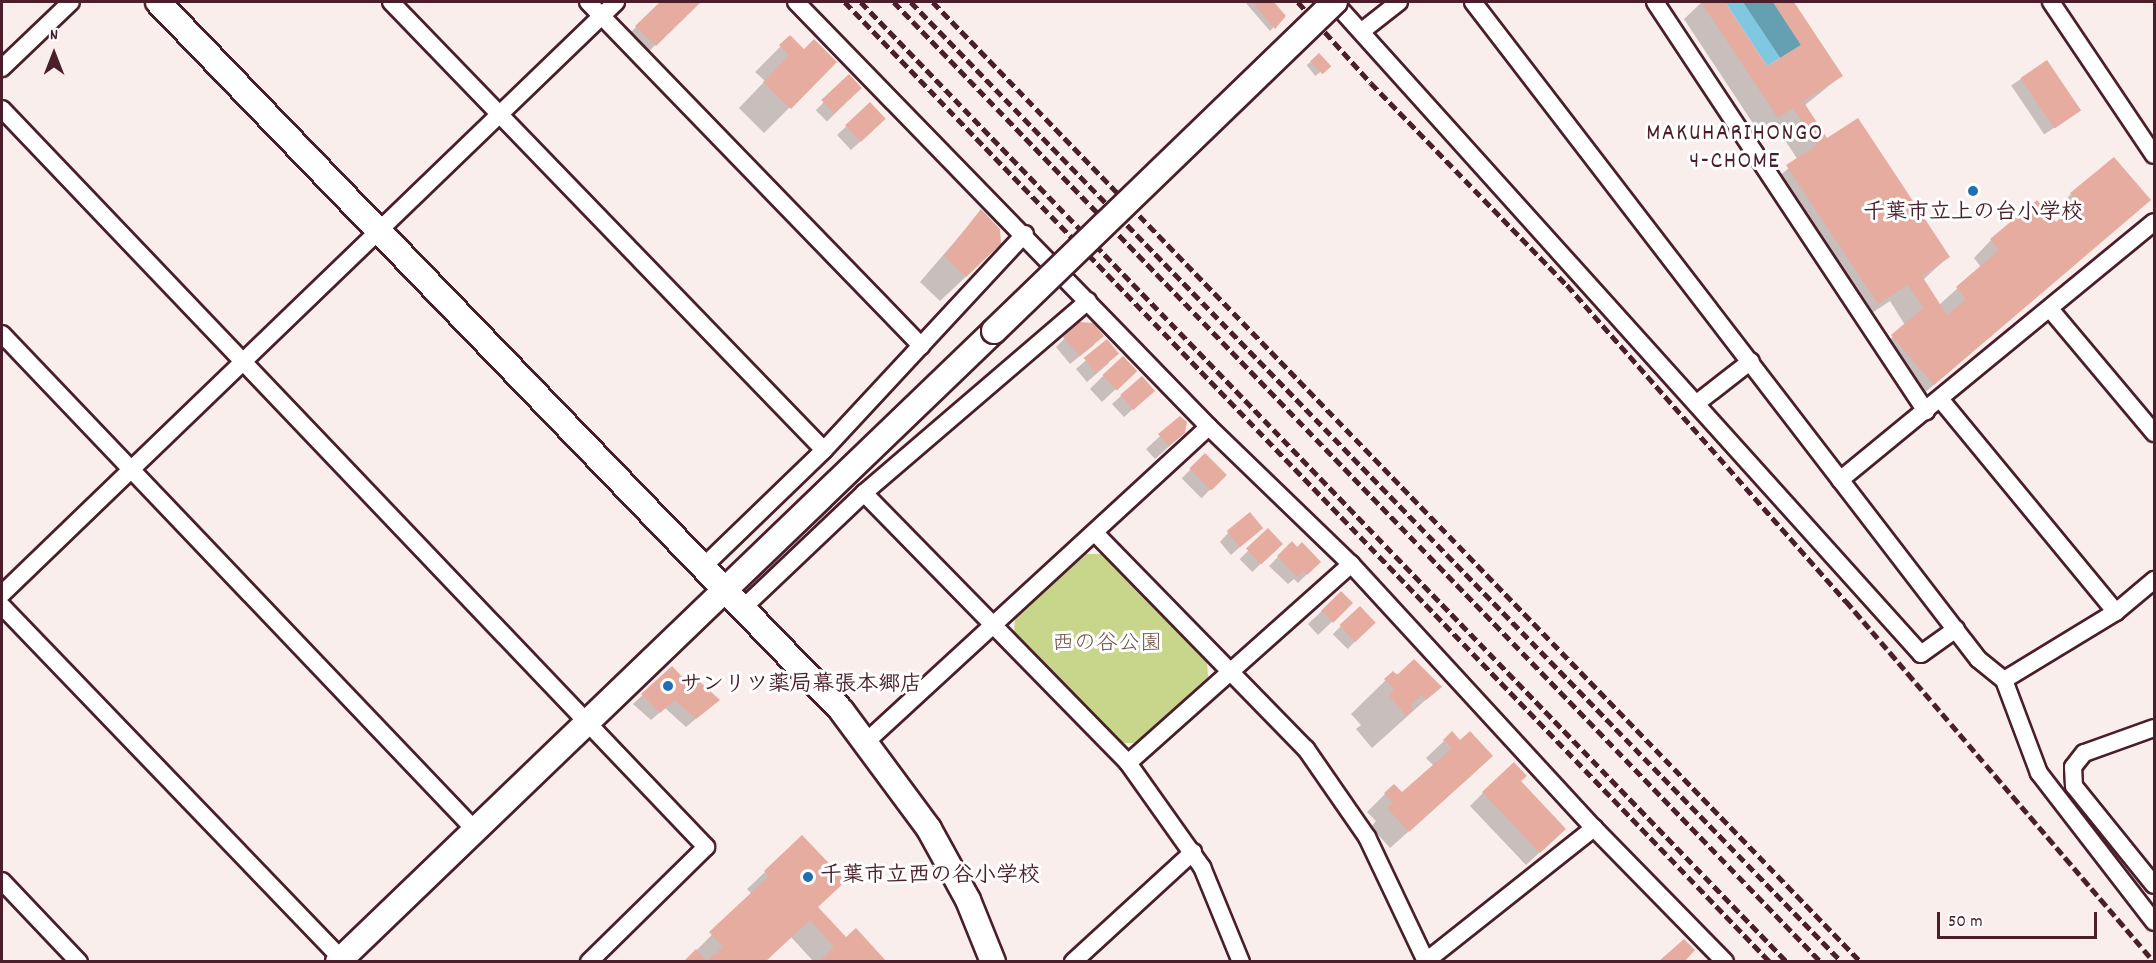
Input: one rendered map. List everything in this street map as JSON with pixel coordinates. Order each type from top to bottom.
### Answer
[{"type":"street","points":[[2,68],[71,2]]},
{"type":"street","points":[[158,2],[704,566],[867,741],[929,829],[968,900],[993,962]]},
{"type":"street","points":[[391,2],[824,450]]},
{"type":"street","points":[[588,2],[921,346]]},
{"type":"street","points":[[2,594],[130,467],[616,2]]},
{"type":"street","points":[[796,2],[1025,234],[1209,427],[1351,564],[1594,828],[1725,962]]},
{"type":"street","points":[[2,606],[341,960],[724,588],[1335,2],[1921,654],[1956,629]]},
{"type":"street","points":[[1362,31],[1399,2]]},
{"type":"street","points":[[1473,2],[1978,659],[2004,680],[2038,773],[2154,922]]},
{"type":"street","points":[[1655,2],[1926,411]]},
{"type":"street","points":[[2051,2],[2154,155]]},
{"type":"street","points":[[2,109],[588,720],[706,847],[589,962]]},
{"type":"street","points":[[1840,480],[1941,400],[2154,222]]},
{"type":"street","points":[[704,566],[824,450],[1025,234]]},
{"type":"street","points":[[743,608],[864,493],[1088,301]]},
{"type":"street","points":[[2050,309],[2154,433]]},
{"type":"street","points":[[2,334],[474,829]]},
{"type":"street","points":[[1697,404],[1751,361]]},
{"type":"street","points":[[1941,400],[2116,612]]},
{"type":"street","points":[[867,741],[1209,427]]},
{"type":"street","points":[[864,493],[1128,763],[1193,852],[1241,962]]},
{"type":"street","points":[[1095,533],[1306,749],[1340,794],[1367,837],[1426,961],[1594,828]]},
{"type":"street","points":[[1128,763],[1351,564]]},
{"type":"street","points":[[2004,680],[2116,612],[2154,580]]},
{"type":"street","points":[[2154,728],[2084,753],[2073,767],[2074,786],[2154,885]]},
{"type":"street","points":[[1073,962],[1193,852]]},
{"type":"street","points":[[2,881],[79,962]]},
{"type":"green space","name":"西の谷公園","points":[[1086,554],[1102,554],[1207,661],[1208,677],[1135,743],[1119,743],[1014,634],[1015,618]]},
{"type":"water","points":[[1725,2],[1773,2],[1801,45],[1767,66]]},
{"type":"building","points":[[660,2],[701,2],[656,46],[635,26]]},
{"type":"building","points":[[1252,2],[1274,2],[1286,16],[1275,29]]},
{"type":"building","points":[[1701,2],[1725,2],[1767,66],[1801,45],[1773,2],[1794,2],[1843,76],[1803,101],[1827,138],[1858,118],[1950,257],[1922,276],[1947,315],[1966,299],[1956,287],[1999,250],[1990,239],[2037,200],[2056,222],[2079,203],[2070,193],[2114,157],[2151,200],[1934,385],[1891,335],[1923,308],[1908,285],[1878,304],[1786,165],[1817,145],[1793,108],[1778,118]]},
{"type":"building","points":[[790,35],[804,49],[814,39],[837,62],[791,109],[763,82],[789,55],[779,45]]},
{"type":"building","points":[[1319,53],[1331,66],[1322,74],[1310,61]]},
{"type":"building","points":[[2047,60],[2081,111],[2055,128],[2020,78]]},
{"type":"building","points":[[849,74],[862,88],[834,114],[821,100]]},
{"type":"building","points":[[870,102],[886,119],[861,142],[845,125]]},
{"type":"building","points":[[981,209],[1000,229],[1001,244],[966,277],[944,256]]},
{"type":"building","points":[[1079,322],[1093,323],[1104,336],[1080,356],[1063,337]]},
{"type":"building","points":[[1107,339],[1119,354],[1096,373],[1084,358]]},
{"type":"building","points":[[1123,356],[1137,371],[1117,390],[1103,375]]},
{"type":"building","points":[[1142,376],[1155,391],[1133,410],[1120,395]]},
{"type":"building","points":[[1180,416],[1187,422],[1185,433],[1169,446],[1158,434]]},
{"type":"building","points":[[1205,453],[1227,475],[1211,490],[1189,469]]},
{"type":"building","points":[[1250,512],[1263,528],[1240,547],[1227,531]]},
{"type":"building","points":[[1268,528],[1283,544],[1261,565],[1246,548]]},
{"type":"building","points":[[1292,541],[1297,547],[1302,542],[1321,562],[1307,575],[1303,571],[1297,577],[1277,556]]},
{"type":"building","points":[[1341,591],[1353,603],[1333,623],[1321,611]]},
{"type":"building","points":[[1360,606],[1376,623],[1355,642],[1340,625]]},
{"type":"building","points":[[1414,659],[1442,687],[1426,700],[1422,695],[1410,705],[1413,710],[1406,716],[1389,695],[1394,690],[1384,679],[1393,671],[1397,675]]},
{"type":"building","points":[[672,666],[690,685],[697,679],[720,700],[696,719],[675,700],[660,713],[641,694]]},
{"type":"building","points":[[1452,731],[1460,740],[1470,731],[1493,756],[1409,832],[1387,808],[1393,803],[1384,793],[1394,784],[1402,792],[1451,749],[1443,740]]},
{"type":"building","points":[[1514,762],[1527,776],[1521,781],[1566,829],[1540,853],[1482,792]]},
{"type":"building","points":[[802,835],[846,881],[818,907],[846,937],[856,928],[887,962],[819,962],[834,947],[810,920],[765,962],[683,962],[696,949],[707,961],[723,947],[709,932],[769,876],[764,871]]},
{"type":"building","points":[[1684,939],[1695,950],[1684,962],[1658,962]]},
{"type":"railway","points":[[845,2],[1770,962]]},
{"type":"railway","points":[[861,2],[1787,962]]},
{"type":"railway","points":[[894,2],[1821,962]]},
{"type":"railway","points":[[911,2],[1842,962]]},
{"type":"railway","points":[[933,2],[1861,962]]},
{"type":"railway","points":[[1298,2],[1371,83],[1567,285],[1846,601],[2154,962]]},
{"type":"place","name":"千葉市立上の台小学校","points":[[1973,191]]},
{"type":"place","name":"サンリツ薬局幕張本郷店","points":[[668,686]]},
{"type":"place","name":"千葉市立西の谷小学校","points":[[808,877]]},
{"type":"district","name":"MAKUHARIHONGO 4-CHOME","points":[[1735,149]]}]
